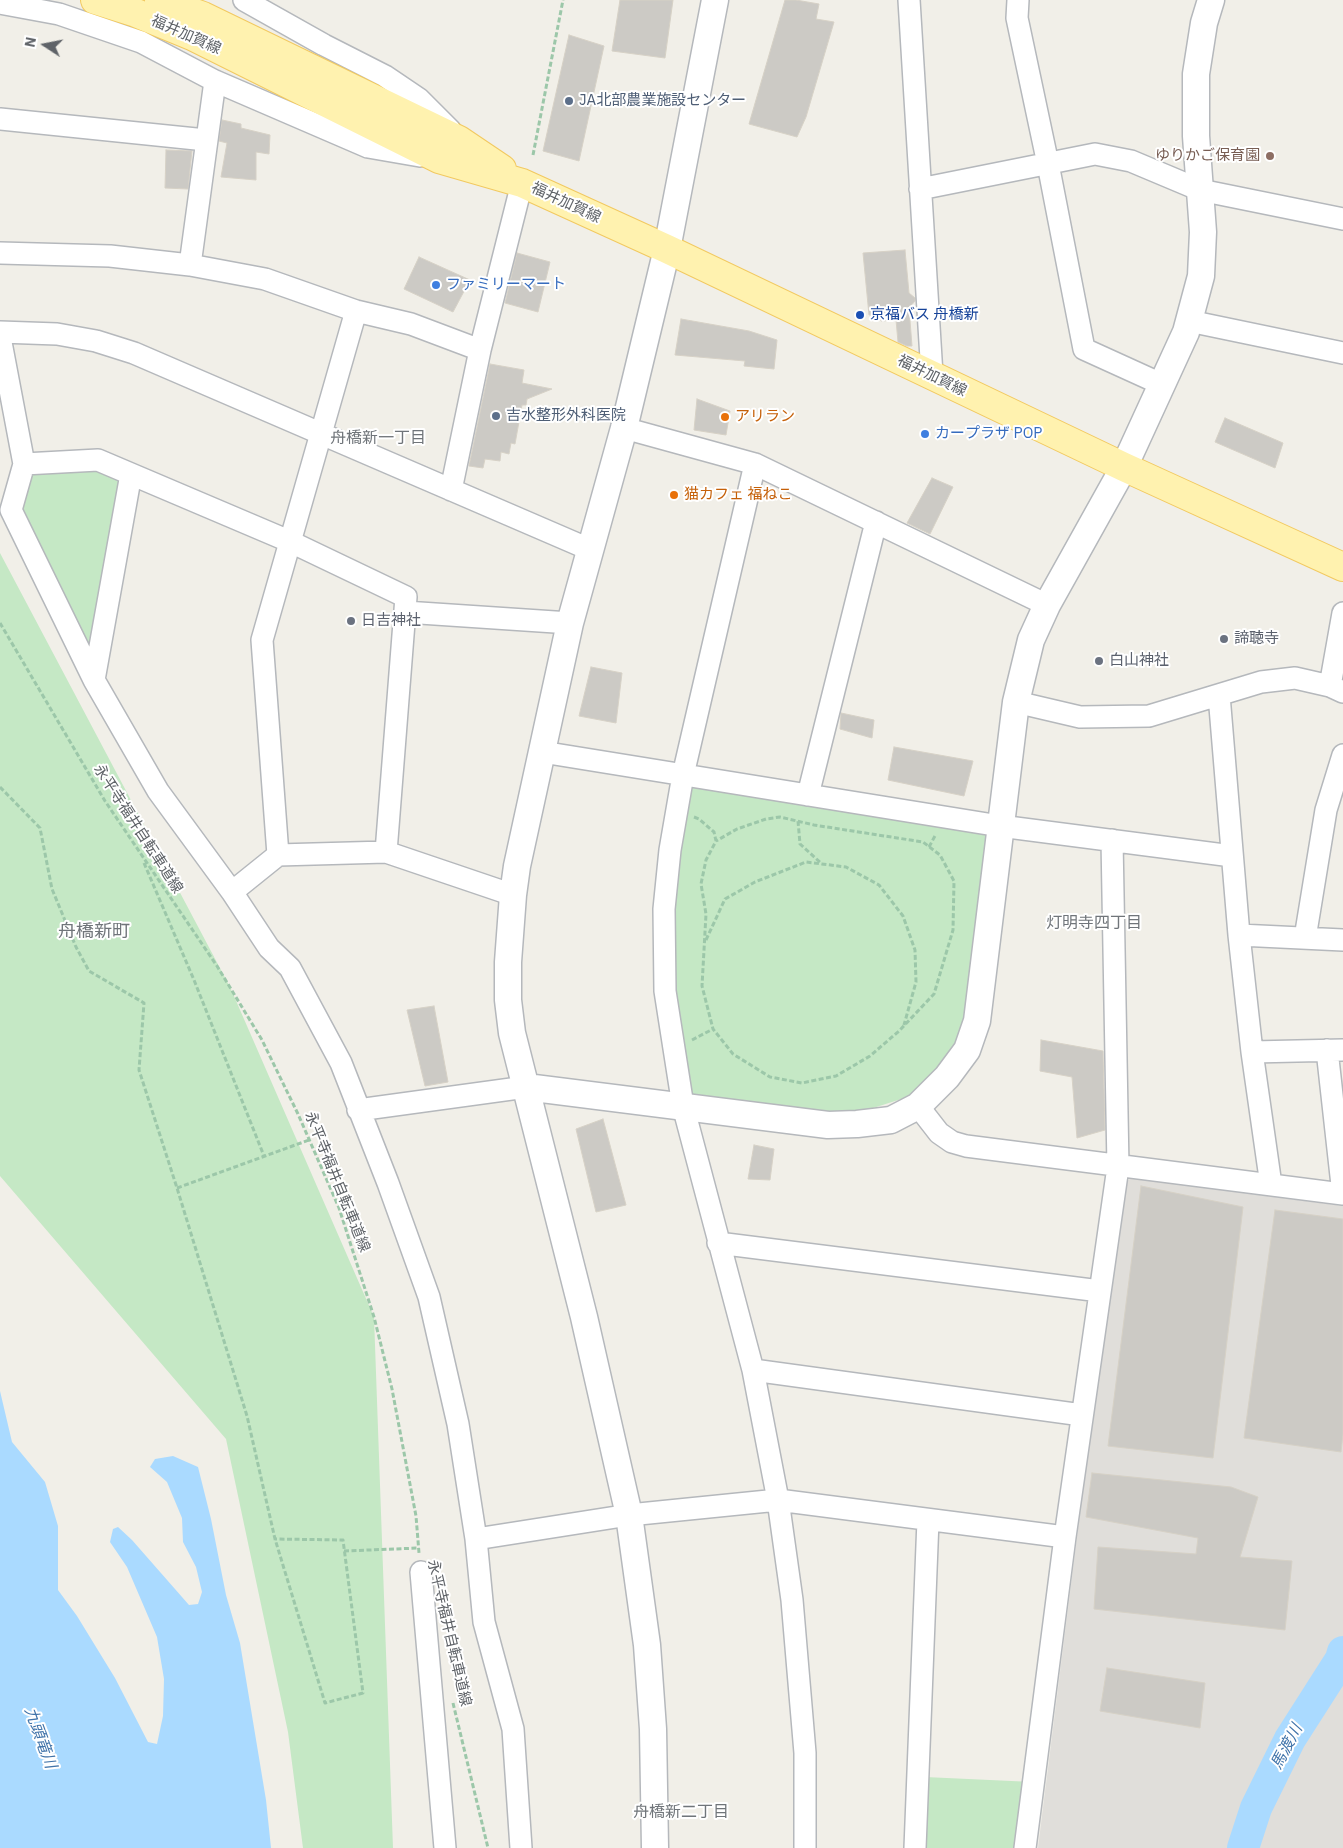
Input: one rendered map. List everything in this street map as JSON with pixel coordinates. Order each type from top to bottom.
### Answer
[{"type":"main road","name":"福井加賀線","points":[[95,0],[136,13],[197,26],[459,140],[522,183]]},
{"type":"main road","name":"福井加賀線","points":[[159,0],[197,26],[439,159],[522,183],[667,249],[1124,467],[1343,567]]},
{"type":"street","points":[[244,0],[385,76],[419,99],[459,140]]},
{"type":"street","points":[[655,1848],[653,1730],[647,1645],[629,1515],[584,1317],[512,1033],[508,1000],[508,962],[517,866],[570,623],[624,428],[667,249],[715,0]]},
{"type":"street","points":[[909,0],[932,375]]},
{"type":"street","points":[[1018,0],[1017,18],[1084,349],[1161,384]]},
{"type":"street","points":[[358,1110],[526,1087],[828,1125],[857,1124],[891,1120],[918,1106],[947,1077],[967,1050],[977,1021],[1016,702],[1031,640],[1047,605],[1124,467],[1186,332],[1201,276],[1203,232],[1196,136],[1196,74],[1204,23],[1210,0]]},
{"type":"street","points":[[0,3],[59,14],[141,42],[215,81],[368,147],[439,159]]},
{"type":"street","points":[[190,265],[215,81]]},
{"type":"street","points":[[0,119],[206,140]]},
{"type":"street","points":[[920,189],[1095,154],[1130,161],[1200,190],[1343,219]]},
{"type":"street","points":[[451,490],[480,350],[522,183]]},
{"type":"street","points":[[0,253],[110,256],[190,265],[265,279],[356,311],[411,324],[480,350]]},
{"type":"street","points":[[278,855],[262,640],[356,311]]},
{"type":"street","points":[[1189,321],[1343,353]]},
{"type":"street","points":[[0,332],[58,334],[96,341],[134,353],[591,550]]},
{"type":"street","points":[[0,337],[24,464],[11,510],[94,680],[158,791],[232,892],[269,948],[290,968],[341,1063],[388,1183],[429,1297],[458,1424],[476,1539],[484,1622],[514,1728],[522,1848]]},
{"type":"street","points":[[624,428],[755,464],[1047,605]]},
{"type":"street","points":[[24,464],[98,460],[291,542],[406,597],[386,852]]},
{"type":"street","points":[[755,464],[683,775],[670,850],[664,909],[665,991],[683,1106],[753,1370],[778,1500],[792,1600],[805,1753],[805,1848]]},
{"type":"street","points":[[94,680],[131,474]]},
{"type":"street","points":[[808,795],[876,522]]},
{"type":"street","points":[[405,612],[570,623]]},
{"type":"street","points":[[1016,702],[1080,717],[1149,716],[1261,682],[1295,678],[1337,689],[1343,612]]},
{"type":"street","points":[[1219,695],[1239,935],[1252,1052],[1271,1185]]},
{"type":"street","points":[[542,752],[1000,826],[1232,856]]},
{"type":"street","points":[[1306,938],[1326,810],[1343,755]]},
{"type":"street","points":[[1024,1848],[1065,1537],[1118,1166],[1112,840]]},
{"type":"street","points":[[232,892],[278,855],[386,852],[513,894]]},
{"type":"street","points":[[1239,935],[1343,940]]},
{"type":"street","points":[[918,1106],[939,1133],[952,1142],[966,1146],[1343,1194],[1335,1050],[1252,1052]]},
{"type":"street","points":[[718,1243],[1100,1292]]},
{"type":"street","points":[[753,1370],[1082,1415]]},
{"type":"street","points":[[476,1539],[629,1515],[778,1500],[1065,1537]]},
{"type":"street","points":[[915,1848],[928,1520]]},
{"type":"street","points":[[421,1572],[445,1848]]},
{"type":"path","points":[[533,155],[563,0]]},
{"type":"path","name":"永平寺福井自転車道線","points":[[0,623],[105,801],[217,966],[262,1040],[310,1140],[339,1208],[374,1317],[392,1389],[416,1516],[421,1572]]},
{"type":"path","points":[[0,787],[40,828],[52,889],[76,947],[89,971],[144,1003],[139,1070],[178,1188],[247,1416],[275,1539],[325,1703],[363,1693],[343,1540],[275,1539]]},
{"type":"path","points":[[677,811],[699,819],[714,832],[716,841]]},
{"type":"path","points":[[780,817],[923,842],[940,855],[954,881],[953,930],[934,994],[904,1026],[870,1056],[836,1076],[802,1083],[770,1076],[733,1054],[713,1029],[702,986],[706,914],[701,884],[706,860],[716,841],[737,829],[766,819],[780,817]]},
{"type":"path","points":[[798,821],[800,844],[823,864]]},
{"type":"path","points":[[141,855],[194,980],[264,1156]]},
{"type":"path","points":[[704,943],[725,900],[755,882],[806,862],[846,867],[879,885],[903,916],[916,958],[916,982],[904,1026]]},
{"type":"path","points":[[178,1188],[310,1140]]},
{"type":"path","points":[[344,1551],[419,1548]]},
{"type":"path","name":"永平寺福井自転車道線","points":[[451,1696],[488,1848]]},
{"type":"shaded area","points":[[1131,1178],[1343,1206],[1343,1848],[1038,1848],[1121,1186]]},
{"type":"green space","points":[[98,460],[131,474],[90,670],[16,509],[24,464]]},
{"type":"green space","points":[[0,553],[230,987],[374,1317],[393,1848],[303,1848],[288,1732],[226,1439],[0,1176]]},
{"type":"green space","points":[[683,775],[995,824],[977,1021],[917,1094],[870,1109],[844,1112],[683,1106],[665,991]]},
{"type":"green space","points":[[925,1777],[1033,1782],[1025,1848],[921,1848]]},
{"type":"water","name":"九頭竜川","points":[[0,1391],[12,1442],[45,1482],[58,1526],[58,1590],[77,1616],[115,1678],[148,1742],[157,1744],[163,1716],[164,1679],[157,1637],[127,1567],[110,1542],[113,1529],[118,1527],[132,1540],[189,1605],[198,1604],[202,1592],[196,1567],[183,1542],[182,1518],[167,1482],[150,1467],[155,1459],[173,1456],[198,1467],[211,1519],[226,1595],[240,1643],[266,1800],[271,1848],[0,1848]]},
{"type":"building","points":[[620,0],[673,0],[665,58],[612,51]]},
{"type":"building","points":[[785,0],[819,4],[816,19],[834,22],[806,117],[797,137],[749,124]]},
{"type":"building","points":[[569,35],[604,46],[579,161],[543,151]]},
{"type":"building","points":[[222,120],[241,124],[241,128],[270,135],[269,154],[256,152],[256,180],[221,177],[227,143],[219,141]]},
{"type":"building","points":[[166,150],[192,151],[188,189],[165,188]]},
{"type":"building","points":[[905,250],[909,293],[915,298],[915,301],[909,308],[912,346],[898,342],[896,320],[881,321],[881,314],[869,315],[863,253]]},
{"type":"building","points":[[517,253],[550,262],[538,312],[505,303]]},
{"type":"building","points":[[419,257],[470,280],[453,312],[404,289]]},
{"type":"building","points":[[681,319],[749,331],[777,340],[774,369],[744,366],[745,361],[675,355]]},
{"type":"building","points":[[490,364],[524,370],[522,383],[552,389],[527,399],[526,405],[522,405],[515,444],[511,443],[509,454],[501,452],[500,461],[485,459],[483,468],[469,466]]},
{"type":"building","points":[[697,399],[730,411],[726,435],[694,430]]},
{"type":"building","points":[[1225,418],[1283,443],[1275,468],[1215,442]]},
{"type":"building","points":[[932,478],[953,487],[930,534],[907,523]]},
{"type":"building","points":[[591,667],[622,673],[616,723],[579,716]]},
{"type":"building","points":[[841,713],[874,720],[872,738],[840,729]]},
{"type":"building","points":[[894,747],[973,761],[964,796],[888,780]]},
{"type":"building","points":[[434,1006],[448,1082],[425,1086],[407,1010]]},
{"type":"building","points":[[1041,1040],[1103,1051],[1105,1130],[1077,1138],[1072,1077],[1040,1071]]},
{"type":"building","points":[[603,1119],[626,1205],[596,1212],[576,1129]]},
{"type":"building","points":[[754,1145],[774,1149],[770,1180],[748,1179]]},
{"type":"building","points":[[1141,1186],[1243,1207],[1213,1458],[1108,1446]]},
{"type":"building","points":[[1275,1210],[1343,1219],[1343,1434],[1341,1452],[1244,1438]]},
{"type":"building","points":[[1092,1473],[1231,1487],[1258,1497],[1240,1557],[1292,1561],[1285,1630],[1094,1609],[1098,1547],[1196,1554],[1198,1538],[1086,1517]]},
{"type":"building","points":[[1107,1668],[1205,1683],[1200,1728],[1100,1711]]},
{"type":"waterway","name":"馬渡川","points":[[1243,1848],[1256,1808],[1290,1739],[1341,1659],[1343,1652]]},
{"type":"place","name":"JA北部農業施設センター","points":[[569,101]]},
{"type":"place","name":"ゆりかご保育園","points":[[1270,156]]},
{"type":"place","name":"ファミリーマート","points":[[436,285]]},
{"type":"place","name":"京福バス 舟橋新","points":[[860,315]]},
{"type":"place","name":"吉水整形外科医院","points":[[496,416]]},
{"type":"place","name":"アリラン","points":[[725,417]]},
{"type":"place","name":"カープラザ POP","points":[[925,434]]},
{"type":"place","name":"猫カフェ 福ねこ","points":[[674,495]]},
{"type":"place","name":"日吉神社","points":[[351,621]]},
{"type":"place","name":"諦聴寺","points":[[1224,639]]},
{"type":"place","name":"白山神社","points":[[1099,661]]},
{"type":"district","name":"舟橋新一丁目","points":[[378,438]]},
{"type":"district","name":"灯明寺四丁目","points":[[1094,923]]},
{"type":"district","name":"舟橋新町","points":[[94,932]]},
{"type":"district","name":"舟橋新二丁目","points":[[681,1812]]}]
